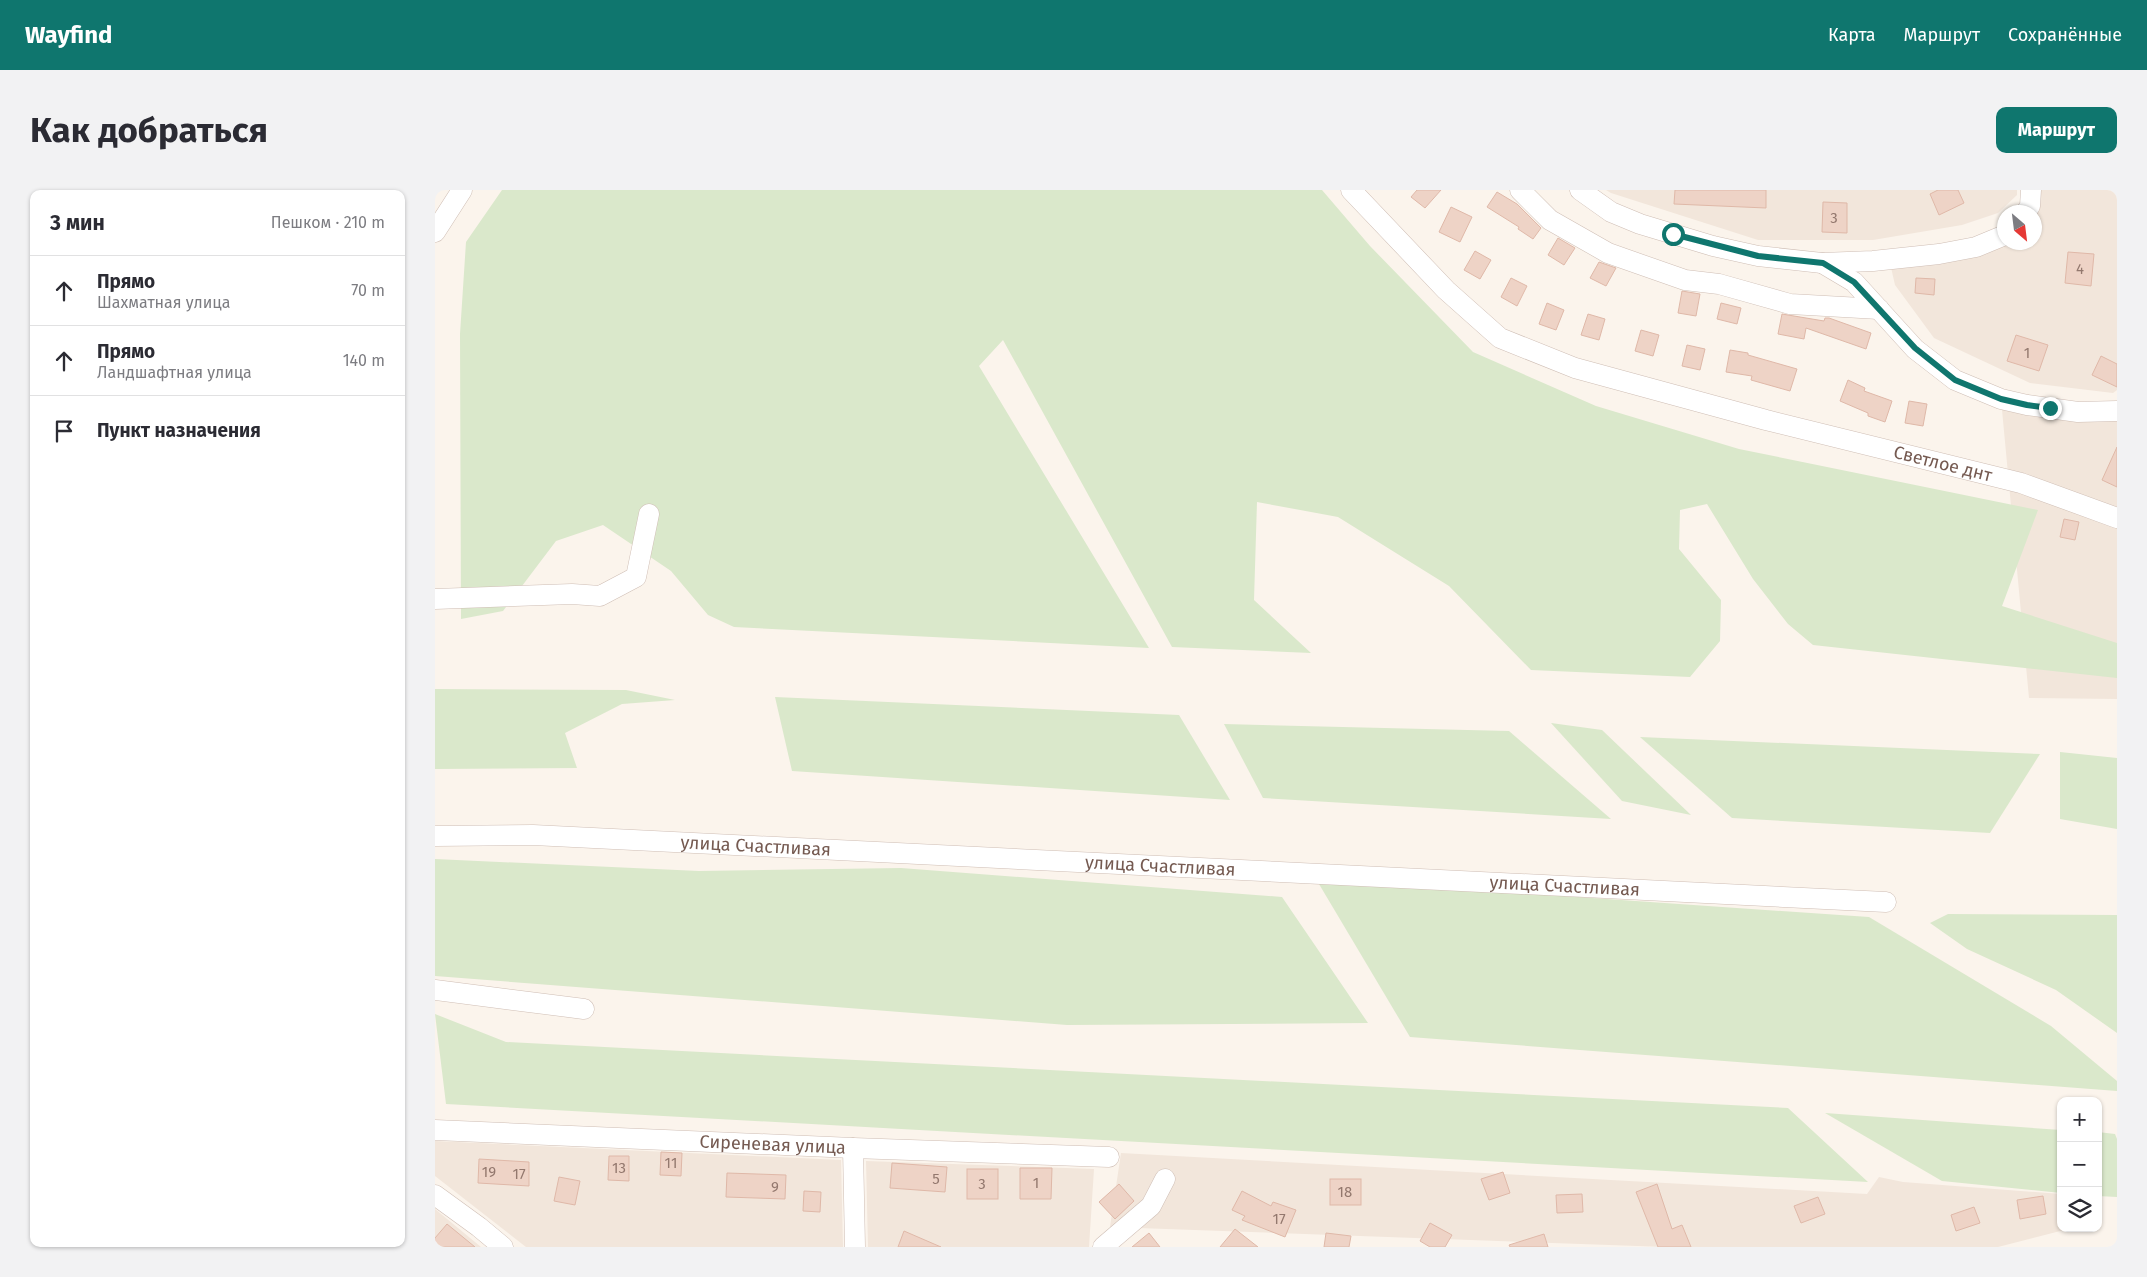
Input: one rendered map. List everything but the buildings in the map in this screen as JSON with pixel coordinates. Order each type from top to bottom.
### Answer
[{"type":"street","points":[[435,232],[463,190]]},
{"type":"street","name":"Светлое днт","points":[[1351,190],[1446,290],[1500,338],[1575,368],[1766,420],[2021,483],[2117,518]]},
{"type":"street","points":[[1520,190],[1550,220],[1608,253],[1685,280],[1719,284],[1790,304],[1879,309]]},
{"type":"street","points":[[1579,190],[1611,212],[1641,224],[1713,246],[1758,256],[1823,263],[1873,261],[1939,254],[1976,247],[1997,238]]},
{"type":"street","points":[[2029,205],[2031,190]]},
{"type":"street","points":[[1823,263],[1854,282],[1915,348],[1955,380],[2001,399],[2027,405],[2078,412],[2117,411]]},
{"type":"street","points":[[435,599],[571,594],[600,596],[637,577],[649,514]]},
{"type":"street","name":"улица Счастливая","points":[[435,836],[533,835],[1886,902]]},
{"type":"street","points":[[435,990],[583,1008]]},
{"type":"street","name":"Сиреневая улица","points":[[435,1130],[1109,1157]]},
{"type":"street","points":[[853,1148],[855,1247]]},
{"type":"street","points":[[1103,1247],[1151,1206],[1165,1179]]},
{"type":"street","points":[[435,1195],[503,1247]]},
{"type":"shaded area","points":[[1606,190],[2017,190],[2017,195],[2006,205],[1997,205],[1997,213],[1962,225],[1873,240],[1758,240]]},
{"type":"shaded area","points":[[2041,190],[2117,190],[2117,390],[2113,393],[2030,383],[1934,338],[1895,285],[1890,263],[1997,243],[1997,250],[2042,250],[2042,205],[2037,205]]},
{"type":"shaded area","points":[[2001,399],[2117,411],[2117,699],[2029,698]]},
{"type":"shaded area","points":[[435,1141],[841,1160],[843,1247],[526,1247],[435,1176]]},
{"type":"shaded area","points":[[1121,1153],[1867,1194],[1879,1177],[1903,1182],[2057,1194],[2057,1232],[1998,1247],[1666,1247],[1110,1227]]},
{"type":"shaded area","points":[[866,1161],[1094,1169],[1089,1247],[868,1247]]},
{"type":"shaded area","points":[[435,1209],[481,1247],[435,1247]]},
{"type":"green space","points":[[502,190],[1322,190],[1370,246],[1473,352],[1596,406],[1739,449],[2038,510],[2002,606],[2117,643],[2117,678],[1813,645],[1788,624],[1753,579],[1707,504],[1680,510],[1679,549],[1721,600],[1720,641],[1690,677],[1531,670],[1449,586],[1338,517],[1257,502],[1254,600],[1311,653],[1172,647],[1003,340],[979,366],[1149,648],[734,627],[708,615],[671,571],[603,525],[556,541],[503,611],[461,619],[460,334],[466,242]]},
{"type":"green space","points":[[435,689],[626,690],[675,700],[622,704],[565,733],[577,768],[435,769]]},
{"type":"green space","points":[[775,697],[1179,715],[1230,800],[792,771]]},
{"type":"green space","points":[[1551,723],[1602,730],[1691,815],[1622,801]]},
{"type":"green space","points":[[1224,724],[1509,731],[1611,819],[1263,798]]},
{"type":"green space","points":[[1640,737],[2040,754],[1990,833],[1732,818]]},
{"type":"green space","points":[[2060,752],[2117,758],[2117,829],[2060,819]]},
{"type":"green space","points":[[435,859],[699,871],[901,868],[1282,897],[1368,1023],[1067,1025],[435,976]]},
{"type":"green space","points":[[1316,879],[1869,917],[2051,1026],[2117,1081],[2117,1091],[1410,1037]]},
{"type":"green space","points":[[1948,914],[2117,915],[2117,1033],[2056,990],[1967,949],[1930,923]]},
{"type":"green space","points":[[435,1014],[506,1042],[1788,1108],[1868,1182],[446,1104]]},
{"type":"green space","points":[[1825,1113],[2057,1130],[2057,1193],[1942,1181]]},
{"type":"green space","points":[[2102,1132],[2115,1134],[2117,1139],[2117,1197],[2102,1196]]},
{"type":"route","points":[[1673,234],[1713,246],[1758,256],[1823,263],[1854,282],[1915,348],[1955,380],[2001,399],[2050,408]]}]
